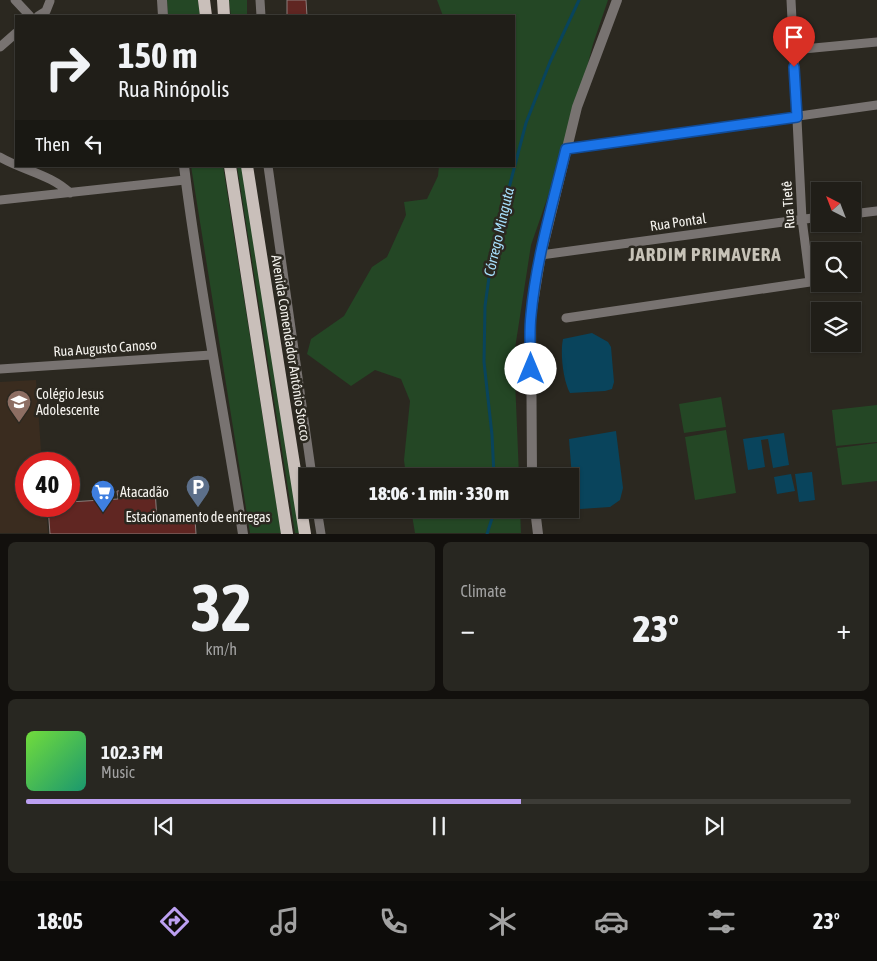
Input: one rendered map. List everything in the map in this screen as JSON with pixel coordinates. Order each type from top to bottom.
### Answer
[{"type":"main road","points":[[204,0],[206,15]]},
{"type":"main road","points":[[222,0],[224,15]]},
{"type":"main road","points":[[230,167],[286,534]]},
{"type":"main road","name":"Avenida Comendador Antônio Stocco","points":[[247,167],[305,534]]},
{"type":"street","points":[[15,0],[29,15]]},
{"type":"street","points":[[40,15],[46,11],[50,0]]},
{"type":"street","points":[[50,0],[51,15]]},
{"type":"street","points":[[162,0],[163,15]]},
{"type":"street","points":[[260,0],[261,15]]},
{"type":"street","points":[[532,468],[531,315],[541,255],[577,107],[617,0]]},
{"type":"street","name":"Rua Tietê","points":[[566,318],[810,282],[802,219],[791,0]]},
{"type":"street","points":[[0,47],[15,34]]},
{"type":"street","points":[[793,50],[877,42]]},
{"type":"street","points":[[566,149],[877,105]]},
{"type":"street","points":[[0,157],[15,166]]},
{"type":"street","points":[[16,167],[63,186],[70,193]]},
{"type":"street","points":[[184,167],[212,356],[227,433],[243,534]]},
{"type":"street","points":[[268,167],[311,468]]},
{"type":"street","points":[[0,200],[185,180]]},
{"type":"street","points":[[861,213],[877,211]]},
{"type":"street","name":"Rua Pontal","points":[[541,255],[811,218]]},
{"type":"street","name":"Rua Augusto Canoso","points":[[0,369],[212,356]]},
{"type":"street","points":[[318,518],[320,534]]},
{"type":"street","points":[[536,518],[538,534]]},
{"type":"shaded area","name":"Colégio Jesus Adolescente","points":[[36,380],[41,452],[15,452],[15,517],[47,517],[48,533],[0,533],[0,382]]},
{"type":"green space","points":[[167,0],[198,0],[200,15],[168,15]]},
{"type":"green space","points":[[229,0],[247,0],[247,15],[231,15]]},
{"type":"green space","points":[[437,0],[608,0],[593,44],[570,133],[531,245],[514,355],[519,468],[405,468],[404,460],[410,401],[401,379],[375,370],[351,386],[307,354],[311,339],[344,316],[372,267],[387,257],[406,215],[404,202],[427,199],[438,176],[439,167],[515,167],[515,15],[443,15]]},
{"type":"green space","points":[[191,167],[223,167],[281,533],[250,533]]},
{"type":"green space","points":[[237,167],[242,167],[301,533],[295,533]]},
{"type":"green space","points":[[721,397],[726,427],[684,433],[679,404]]},
{"type":"green space","points":[[877,405],[877,442],[836,446],[832,410]]},
{"type":"green space","points":[[726,430],[736,493],[695,500],[685,437]]},
{"type":"green space","points":[[877,443],[877,481],[842,485],[837,448]]},
{"type":"green space","points":[[412,518],[520,518],[521,533],[415,533]]},
{"type":"water","points":[[592,333],[608,342],[611,347],[614,382],[612,389],[570,393],[563,366],[563,339]]},
{"type":"water","points":[[616,431],[623,488],[620,500],[610,507],[579,508],[579,468],[571,468],[569,439]]},
{"type":"water","points":[[784,433],[789,465],[773,468],[768,439],[761,440],[765,467],[748,470],[743,439]]},
{"type":"water","points":[[812,472],[815,500],[799,502],[795,474]]},
{"type":"water","points":[[791,474],[795,491],[777,494],[774,477]]},
{"type":"building","points":[[287,0],[306,0],[307,15],[287,15]]},
{"type":"building","name":"Atacadão","points":[[155,489],[157,521],[195,519],[196,534],[50,534],[49,517],[80,517],[80,501],[118,499],[117,491]]},
{"type":"waterway","name":"Córrego Minguta","points":[[515,165],[526,123],[550,62],[579,0]]},
{"type":"waterway","name":"Córrego Minguta","points":[[494,468],[484,362],[485,306],[493,249],[514,167]]},
{"type":"waterway","name":"Córrego Minguta","points":[[487,534],[492,518]]},
{"type":"place","name":"Colégio Jesus Adolescente","points":[[19,423]]},
{"type":"place","name":"Estacionamento de entregas","points":[[198,508]]},
{"type":"place","name":"Atacadão","points":[[103,513]]},
{"type":"district","name":"JARDIM PRIMAVERA","points":[[705,254]]},
{"type":"route","points":[[531,369],[531,315],[533,300],[541,255],[566,149],[797,117],[794,67]]}]
